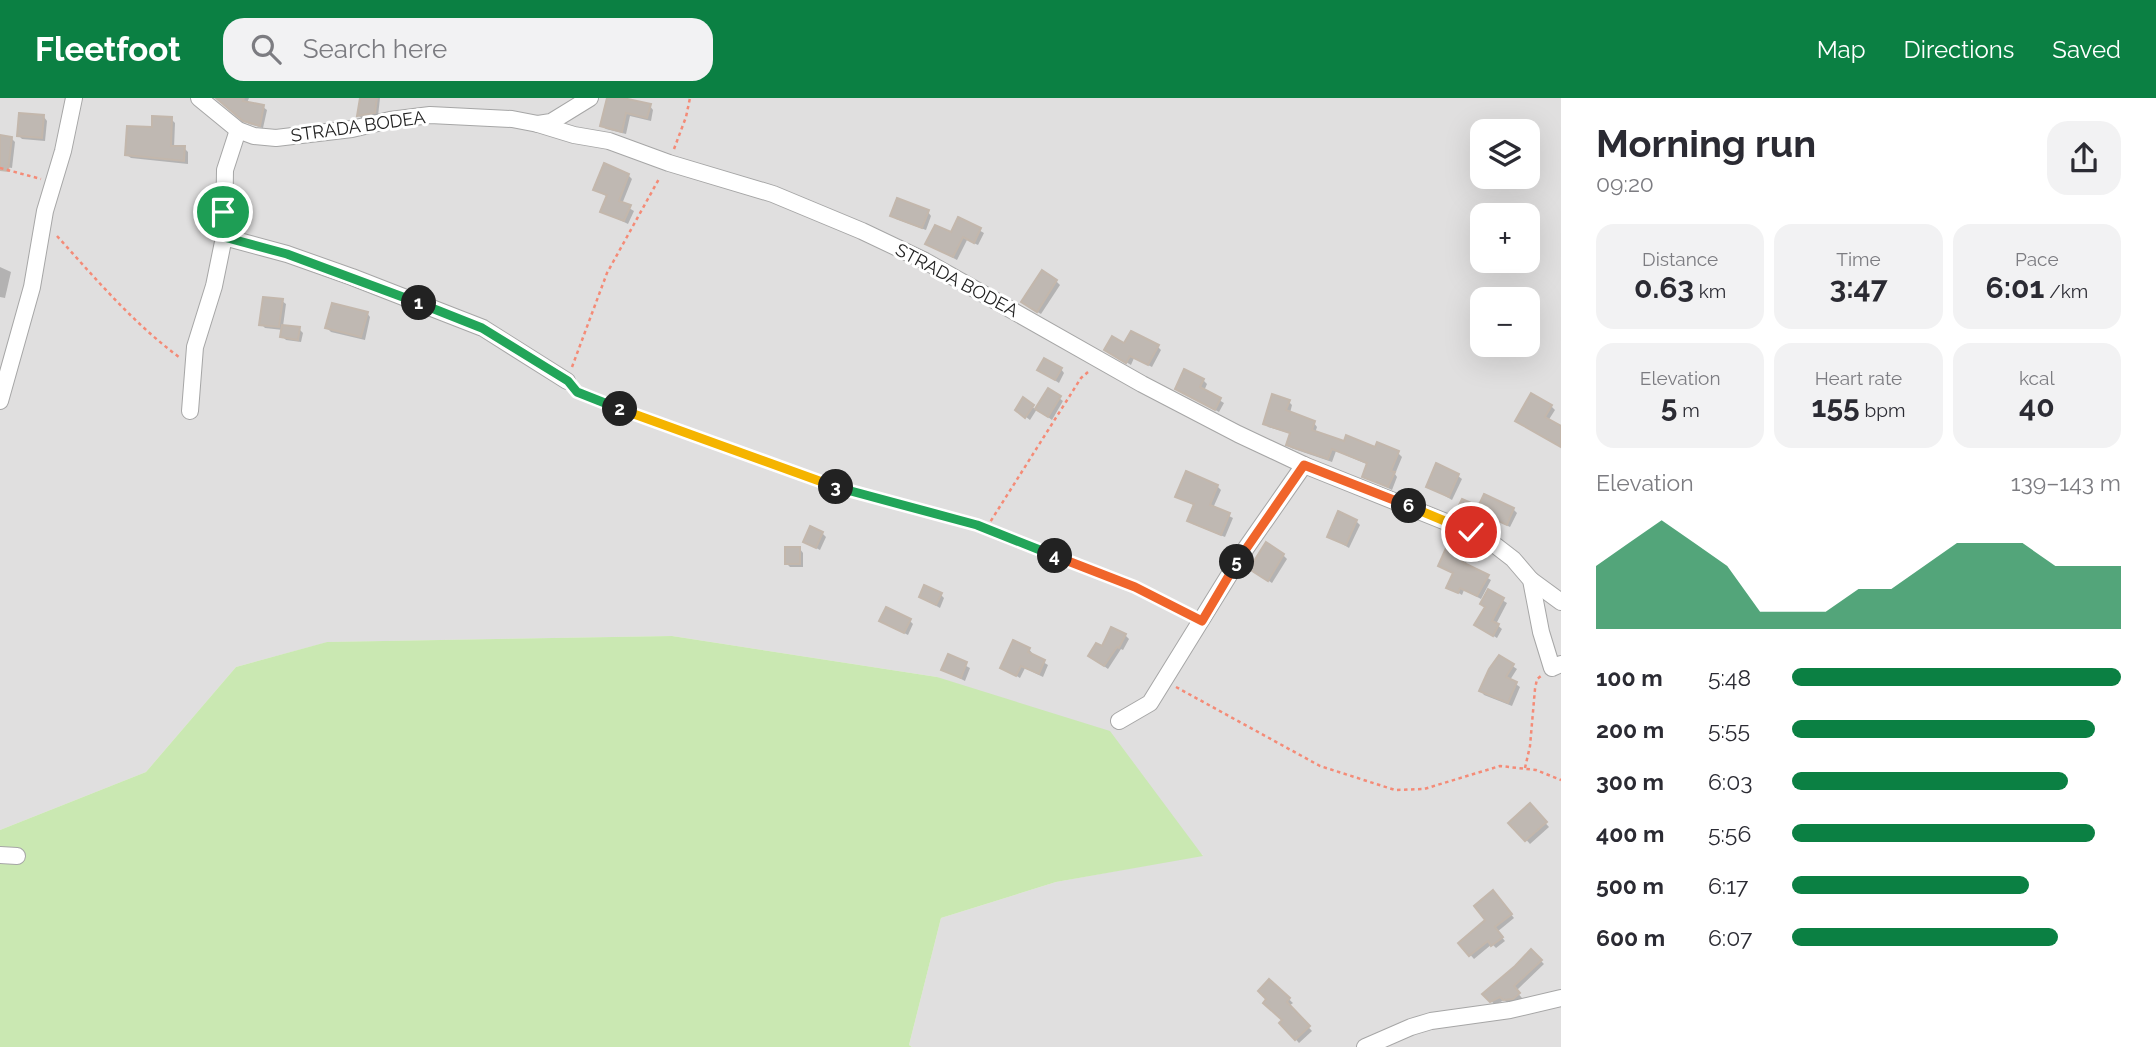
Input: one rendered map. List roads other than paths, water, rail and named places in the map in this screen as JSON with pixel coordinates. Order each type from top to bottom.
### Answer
[{"type":"street","points":[[0,401],[32,287],[44,220],[74,98]]},
{"type":"street","points":[[190,411],[191,369],[195,347],[211,298],[224,237],[225,170],[238,130],[199,98]]},
{"type":"street","points":[[538,124],[551,122],[590,98]]},
{"type":"street","name":"STRADA BODEA","points":[[238,130],[254,136],[275,138],[352,129],[390,120],[430,116],[482,116],[538,124],[574,135],[609,141],[669,163],[773,194],[862,231],[986,294],[1192,411],[1304,465],[1491,542],[1513,559],[1531,580],[1561,602]]},
{"type":"street","points":[[224,237],[287,254],[482,328],[568,381]]},
{"type":"street","points":[[1119,721],[1150,704],[1244,551],[1304,465]]},
{"type":"street","points":[[1531,580],[1542,632],[1557,666]]},
{"type":"street","points":[[0,855],[17,856]]},
{"type":"street","points":[[1365,1047],[1411,1027],[1439,1020],[1510,1010],[1561,998]]},
{"type":"street","points":[[1411,1027],[1418,1043]]}]
